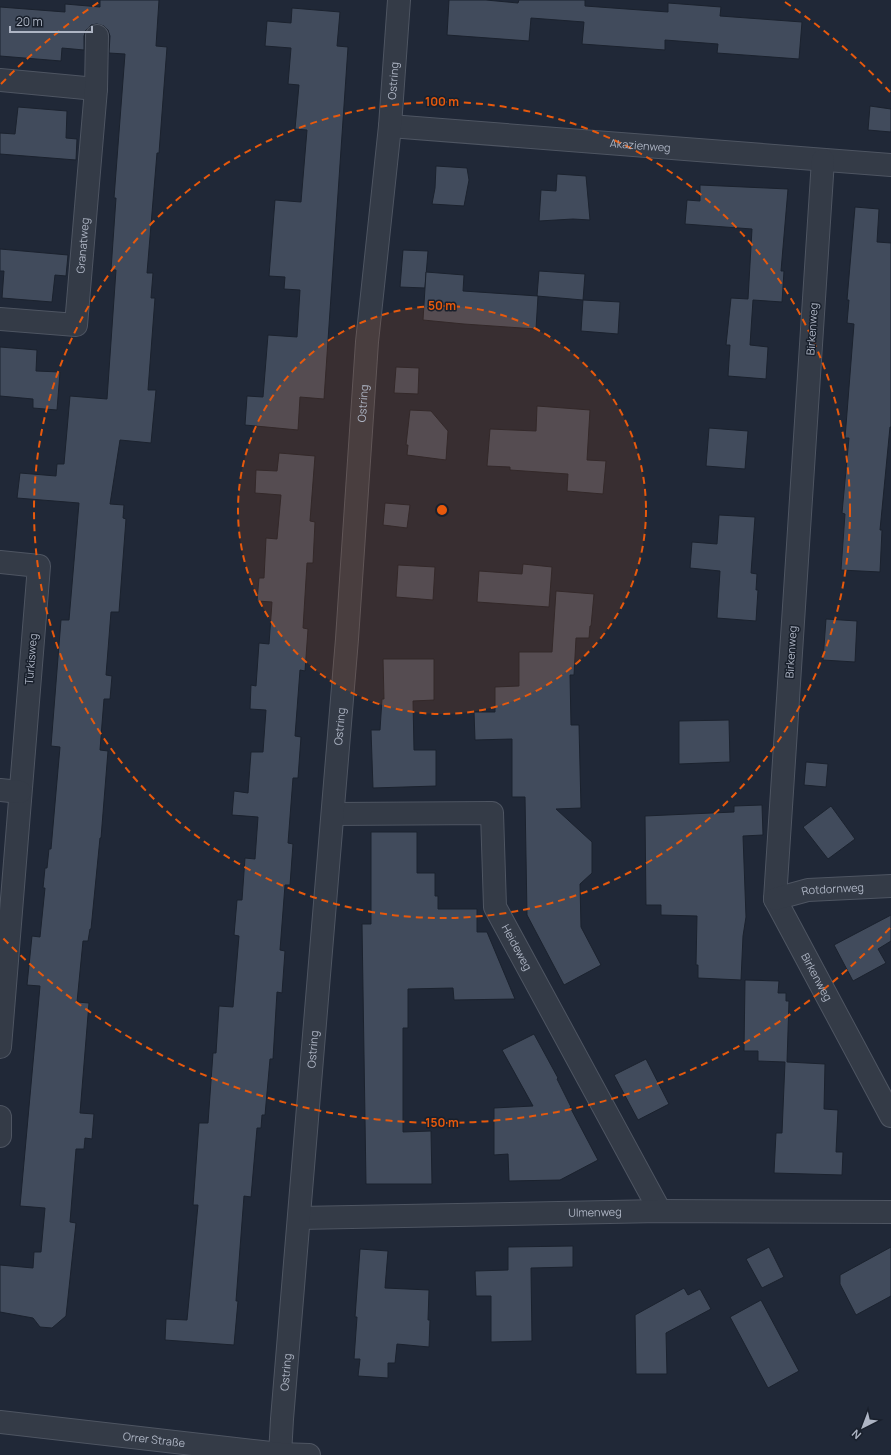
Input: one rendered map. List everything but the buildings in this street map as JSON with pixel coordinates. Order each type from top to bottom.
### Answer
[{"type":"street","name":"Ostring","points":[[280,1454],[348,631],[367,342],[390,126],[399,0]]},
{"type":"street","name":"Granatweg","points":[[0,319],[76,326],[96,89],[97,36]]},
{"type":"street","points":[[0,80],[96,89]]},
{"type":"street","name":"Akazienweg","points":[[390,126],[891,165]]},
{"type":"street","name":"Birkenweg","points":[[823,160],[775,899],[891,1116]]},
{"type":"street","name":"Türkisweg","points":[[0,562],[39,566],[10,791],[11,926],[0,1047]]},
{"type":"street","name":"Heideweg","points":[[333,814],[492,813],[495,907],[660,1211]]},
{"type":"street","name":"Rotdornweg","points":[[775,899],[808,890],[891,886]]},
{"type":"street","points":[[0,1117],[0,1136]]},
{"type":"street","name":"Ulmenweg","points":[[299,1218],[660,1211],[891,1212]]},
{"type":"street","name":"Orrer Straße","points":[[0,1422],[280,1454],[309,1455]]}]
